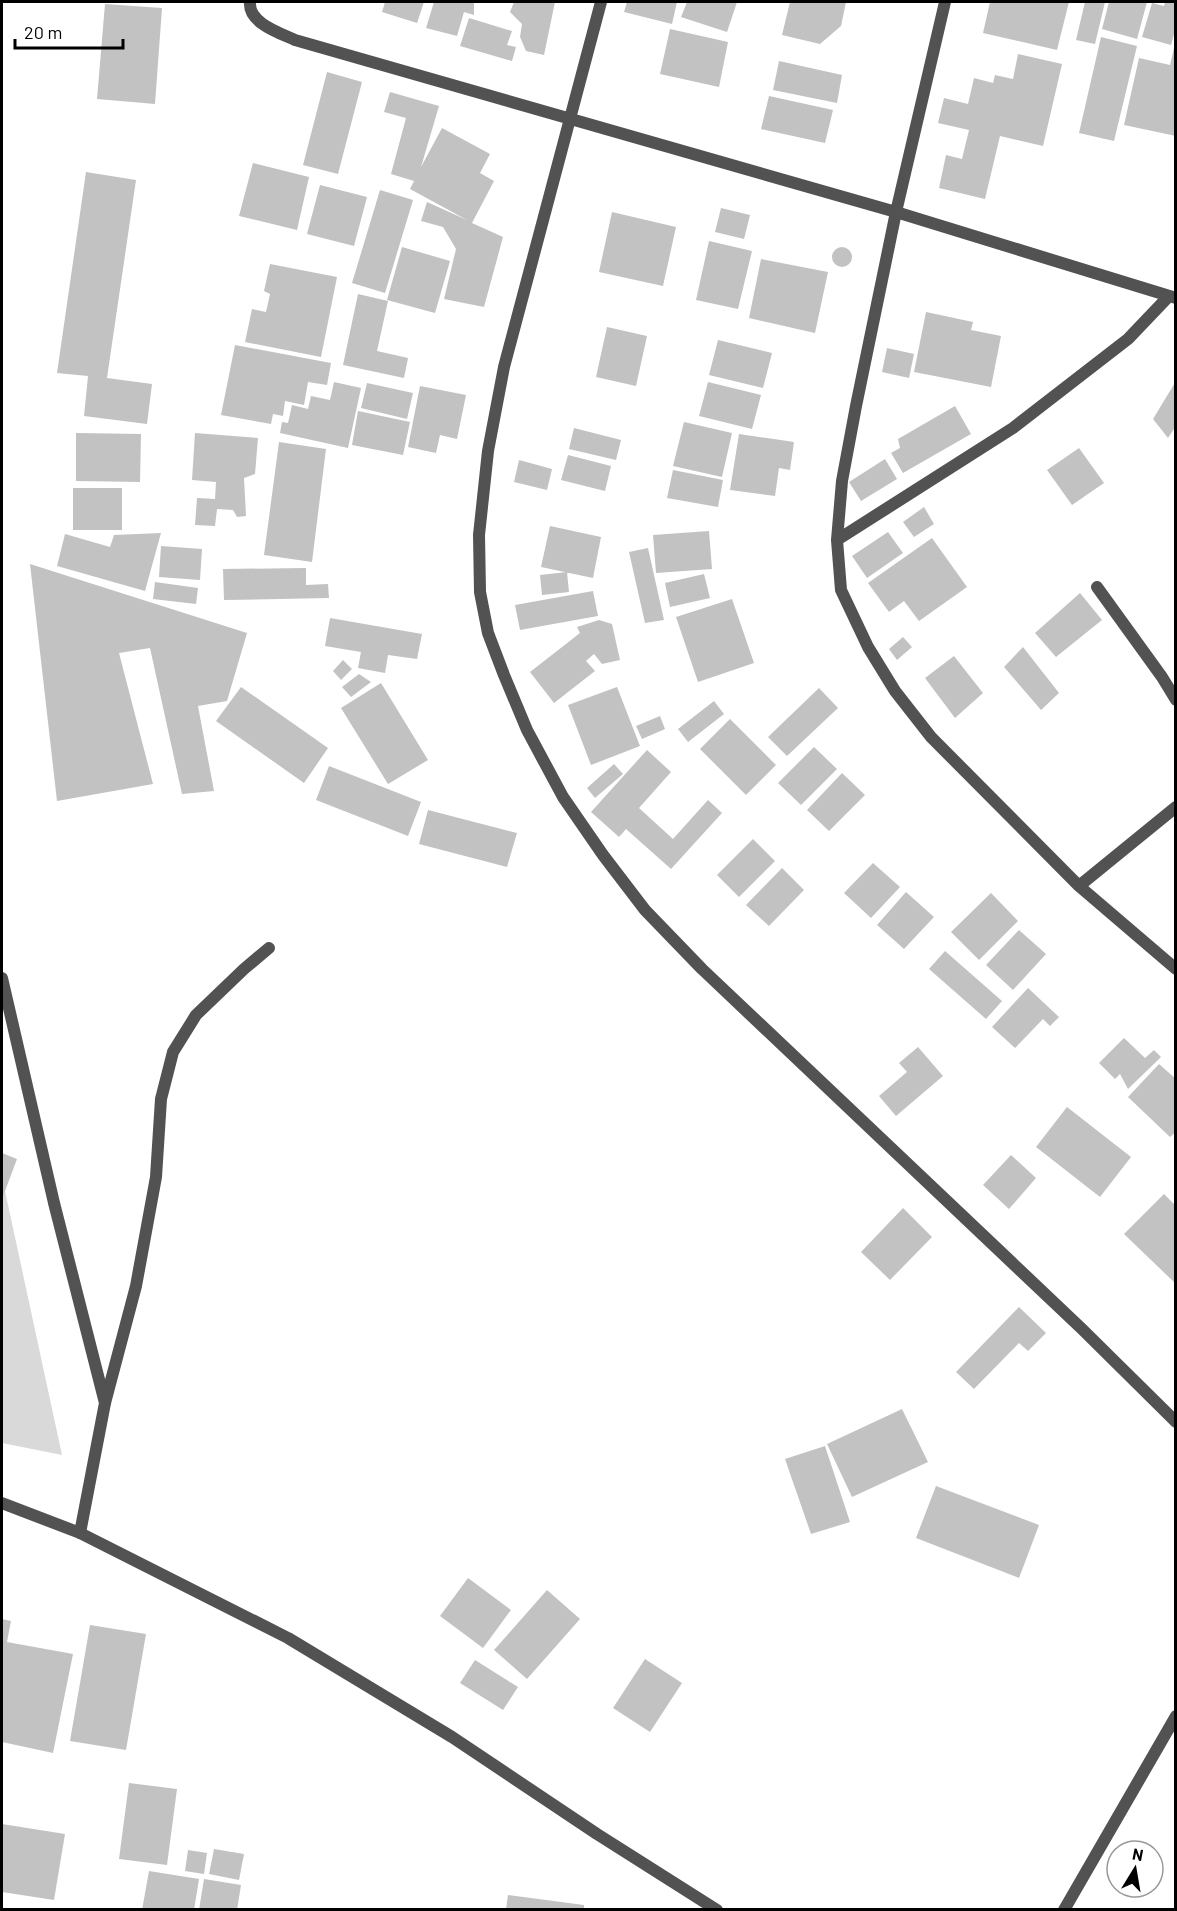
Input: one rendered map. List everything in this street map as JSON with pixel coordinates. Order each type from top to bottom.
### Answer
[{"type":"street","points":[[250,2],[250,7],[257,19],[274,31],[296,40],[896,212],[1172,297],[1128,339],[1012,428],[837,540]]},
{"type":"street","points":[[601,2],[504,367],[488,451],[479,536],[480,592],[488,633],[527,730],[563,797],[645,910],[702,969],[1082,1329],[1176,1422]]},
{"type":"street","points":[[945,2],[896,212],[842,481],[837,540],[842,590],[868,647],[895,692],[931,737],[1079,886],[1176,969]]},
{"type":"street","points":[[1097,587],[1176,700]]},
{"type":"street","points":[[1079,886],[1176,807]]},
{"type":"street","points":[[80,1533],[105,1403],[136,1286],[156,1177],[161,1099],[173,1052],[196,1016],[269,948]]},
{"type":"street","points":[[2,978],[54,1203],[105,1403]]},
{"type":"street","points":[[2,1503],[80,1533],[288,1638],[452,1737],[597,1834],[717,1910]]},
{"type":"street","points":[[1064,1910],[1176,1716]]},
{"type":"shaded area","points":[[2,1177],[62,1455],[2,1443]]},
{"type":"building","points":[[385,2],[424,2],[417,23],[382,12]]},
{"type":"building","points":[[434,2],[474,2],[474,15],[464,12],[457,36],[426,28]]},
{"type":"building","points":[[514,2],[555,2],[544,55],[526,51],[520,37],[522,24],[510,12]]},
{"type":"building","points":[[627,2],[677,2],[672,24],[624,12]]},
{"type":"building","points":[[687,2],[737,2],[727,32],[681,17]]},
{"type":"building","points":[[790,2],[846,2],[841,26],[820,44],[782,35]]},
{"type":"building","points":[[990,2],[1069,2],[1057,50],[983,33]]},
{"type":"building","points":[[1085,2],[1105,2],[1095,44],[1076,40]]},
{"type":"building","points":[[1109,2],[1147,2],[1137,39],[1102,29]]},
{"type":"building","points":[[1165,2],[1176,2],[1176,27],[1171,45],[1142,37],[1152,3],[1164,6]]},
{"type":"building","points":[[105,4],[162,8],[155,104],[97,99]]},
{"type":"building","points":[[469,18],[512,31],[507,45],[516,47],[512,61],[460,46]]},
{"type":"building","points":[[670,29],[728,42],[719,87],[660,74]]},
{"type":"building","points":[[1101,37],[1137,46],[1114,141],[1079,133]]},
{"type":"building","points":[[1174,48],[1176,49],[1176,136],[1124,125],[1139,58],[1170,65]]},
{"type":"building","points":[[1018,54],[1062,64],[1043,146],[1000,136],[985,199],[939,188],[946,155],[962,159],[969,130],[938,123],[944,98],[968,104],[974,78],[993,83],[995,75],[1013,79]]},
{"type":"building","points":[[779,61],[842,75],[837,103],[773,90]]},
{"type":"building","points":[[327,72],[362,82],[338,174],[303,165]]},
{"type":"building","points":[[390,92],[439,106],[421,167],[442,128],[490,154],[480,173],[494,181],[472,223],[503,237],[484,307],[444,299],[456,249],[443,227],[421,221],[427,202],[467,220],[410,189],[414,181],[391,174],[406,118],[384,112]]},
{"type":"building","points":[[769,96],[833,110],[825,143],[761,129]]},
{"type":"building","points":[[253,163],[309,177],[297,230],[239,216]]},
{"type":"building","points":[[86,172],[136,180],[107,378],[152,384],[147,424],[84,416],[88,376],[57,373]]},
{"type":"building","points":[[320,185],[367,197],[354,246],[307,234]]},
{"type":"building","points":[[380,190],[413,200],[385,293],[352,283]]},
{"type":"building","points":[[721,208],[750,215],[744,239],[715,232]]},
{"type":"building","points":[[612,212],[676,227],[663,286],[599,272]]},
{"type":"building","points":[[709,241],[752,251],[738,309],[696,300]]},
{"type":"building","points":[[402,247],[450,261],[435,313],[387,300]]},
{"type":"building","points":[[842,247],[849,250],[852,257],[849,264],[842,267],[835,264],[832,257],[835,250]]},
{"type":"building","points":[[761,259],[828,272],[815,333],[749,318]]},
{"type":"building","points":[[270,264],[337,277],[321,357],[245,342],[252,309],[266,312],[270,294],[264,291]]},
{"type":"building","points":[[358,294],[388,301],[377,351],[408,358],[404,378],[343,365]]},
{"type":"building","points":[[926,312],[973,322],[971,330],[1001,336],[991,387],[914,372]]},
{"type":"building","points":[[607,327],[647,336],[636,386],[596,377]]},
{"type":"building","points":[[718,340],[772,353],[763,388],[709,375]]},
{"type":"building","points":[[235,345],[331,363],[327,385],[308,382],[304,405],[285,401],[283,416],[273,414],[271,424],[221,415]]},
{"type":"building","points":[[887,348],[914,354],[909,378],[882,372]]},
{"type":"building","points":[[1176,381],[1176,426],[1168,438],[1153,419]]},
{"type":"building","points":[[334,382],[361,388],[348,448],[280,433],[282,422],[288,423],[292,405],[308,409],[311,396],[330,400]]},
{"type":"building","points":[[708,382],[761,395],[752,429],[699,416]]},
{"type":"building","points":[[367,383],[413,393],[407,419],[361,408]]},
{"type":"building","points":[[420,386],[466,395],[457,439],[440,435],[436,453],[408,447]]},
{"type":"building","points":[[955,406],[971,434],[903,473],[891,453],[900,448],[898,439]]},
{"type":"building","points":[[358,411],[410,422],[403,455],[352,445]]},
{"type":"building","points":[[684,422],[732,433],[722,477],[673,466]]},
{"type":"building","points":[[574,428],[621,440],[616,460],[569,449]]},
{"type":"building","points":[[76,433],[141,434],[140,482],[76,481]]},
{"type":"building","points":[[195,433],[258,438],[255,474],[244,478],[246,516],[237,517],[233,510],[217,509],[215,526],[195,525],[197,498],[215,499],[216,482],[192,480]]},
{"type":"building","points":[[739,434],[794,442],[790,470],[779,468],[775,496],[730,490]]},
{"type":"building","points":[[279,442],[326,449],[312,562],[264,555]]},
{"type":"building","points":[[1079,448],[1104,483],[1072,505],[1047,470]]},
{"type":"building","points":[[568,455],[611,466],[605,491],[561,480]]},
{"type":"building","points":[[885,459],[897,479],[861,501],[849,482]]},
{"type":"building","points":[[519,460],[552,469],[547,490],[514,482]]},
{"type":"building","points":[[673,470],[723,480],[718,507],[667,498]]},
{"type":"building","points":[[73,488],[122,488],[122,530],[73,530]]},
{"type":"building","points":[[924,507],[934,524],[914,537],[903,522]]},
{"type":"building","points":[[550,526],[601,537],[593,578],[541,567]]},
{"type":"building","points":[[709,531],[712,569],[656,573],[653,535]]},
{"type":"building","points":[[888,532],[903,553],[867,578],[852,556]]},
{"type":"building","points":[[161,533],[145,591],[57,566],[65,534],[110,547],[114,535]]},
{"type":"building","points":[[932,538],[967,587],[919,621],[904,601],[889,612],[868,583]]},
{"type":"building","points":[[161,546],[202,549],[200,580],[159,577]]},
{"type":"building","points":[[648,548],[664,620],[645,623],[629,552]]},
{"type":"building","points":[[30,564],[247,633],[227,701],[198,706],[214,791],[182,794],[150,648],[119,653],[153,784],[57,801]]},
{"type":"building","points":[[306,568],[306,585],[328,584],[329,598],[224,600],[223,569]]},
{"type":"building","points":[[567,572],[569,592],[542,595],[540,575]]},
{"type":"building","points":[[704,574],[710,598],[670,607],[665,583]]},
{"type":"building","points":[[155,582],[198,588],[196,604],[153,599]]},
{"type":"building","points":[[593,591],[598,616],[520,630],[515,605]]},
{"type":"building","points":[[1080,593],[1102,620],[1056,657],[1035,633]]},
{"type":"building","points":[[732,599],[754,663],[698,682],[676,617]]},
{"type":"building","points":[[330,618],[422,634],[417,659],[388,655],[385,673],[358,668],[361,652],[325,646]]},
{"type":"building","points":[[599,620],[612,624],[620,660],[602,664],[594,654],[586,661],[595,671],[554,703],[530,672],[580,633],[577,627]]},
{"type":"building","points":[[903,637],[912,647],[897,660],[889,649]]},
{"type":"building","points":[[1023,647],[1059,693],[1041,710],[1004,667]]},
{"type":"building","points":[[954,656],[983,693],[955,718],[925,678]]},
{"type":"building","points":[[343,660],[352,669],[341,680],[333,671]]},
{"type":"building","points":[[359,674],[371,682],[351,697],[342,687]]},
{"type":"building","points":[[381,683],[428,760],[388,784],[341,708]]},
{"type":"building","points":[[241,687],[328,748],[304,783],[216,721]]},
{"type":"building","points":[[617,687],[640,746],[591,765],[568,705]]},
{"type":"building","points":[[819,688],[838,708],[787,756],[768,737]]},
{"type":"building","points":[[714,701],[724,714],[688,742],[678,729]]},
{"type":"building","points":[[660,716],[665,729],[642,739],[636,726]]},
{"type":"building","points":[[730,719],[776,765],[746,795],[700,749]]},
{"type":"building","points":[[814,747],[837,769],[801,805],[778,783]]},
{"type":"building","points":[[647,750],[671,772],[639,808],[673,839],[708,800],[722,813],[671,869],[626,829],[619,837],[591,812]]},
{"type":"building","points":[[614,764],[623,774],[595,798],[587,788]]},
{"type":"building","points":[[329,766],[421,802],[408,836],[316,800]]},
{"type":"building","points":[[842,773],[865,795],[829,831],[807,810]]},
{"type":"building","points":[[428,810],[517,833],[507,867],[419,844]]},
{"type":"building","points":[[753,839],[775,861],[739,897],[717,875]]},
{"type":"building","points":[[873,863],[900,887],[871,918],[844,893]]},
{"type":"building","points":[[782,868],[804,890],[769,926],[746,905]]},
{"type":"building","points":[[906,892],[934,917],[904,949],[877,925]]},
{"type":"building","points":[[991,893],[1018,921],[979,960],[951,932]]},
{"type":"building","points":[[1019,930],[1046,954],[1013,990],[986,965]]},
{"type":"building","points":[[945,951],[1002,1001],[986,1019],[929,969]]},
{"type":"building","points":[[1028,988],[1059,1017],[1050,1026],[1043,1019],[1015,1048],[992,1027]]},
{"type":"building","points":[[1124,1038],[1145,1058],[1154,1050],[1161,1057],[1128,1089],[1120,1074],[1115,1079],[1099,1063]]},
{"type":"building","points":[[918,1047],[943,1076],[896,1116],[879,1096],[907,1072],[899,1063]]},
{"type":"building","points":[[1159,1064],[1176,1079],[1176,1132],[1170,1137],[1128,1097]]},
{"type":"building","points":[[1067,1107],[1131,1157],[1100,1197],[1036,1147]]},
{"type":"building","points":[[2,1153],[17,1159],[2,1199]]},
{"type":"building","points":[[1011,1155],[1036,1178],[1009,1209],[983,1185]]},
{"type":"building","points":[[1164,1194],[1176,1206],[1176,1284],[1124,1234]]},
{"type":"building","points":[[903,1208],[932,1237],[890,1280],[861,1252]]},
{"type":"building","points":[[1019,1307],[1046,1333],[1028,1351],[1019,1343],[974,1389],[956,1372]]},
{"type":"building","points":[[902,1409],[928,1462],[852,1497],[827,1444]]},
{"type":"building","points":[[825,1446],[850,1522],[811,1534],[785,1459]]},
{"type":"building","points":[[936,1486],[1039,1525],[1019,1578],[916,1538]]},
{"type":"building","points":[[468,1578],[511,1610],[483,1648],[440,1616]]},
{"type":"building","points":[[547,1590],[580,1619],[527,1679],[494,1650]]},
{"type":"building","points":[[2,1619],[11,1621],[7,1642],[73,1654],[53,1753],[2,1742]]},
{"type":"building","points":[[90,1625],[146,1634],[126,1750],[70,1741]]},
{"type":"building","points":[[645,1659],[682,1683],[650,1732],[613,1708]]},
{"type":"building","points":[[475,1660],[518,1687],[503,1710],[460,1683]]},
{"type":"building","points":[[129,1783],[177,1789],[167,1865],[119,1859]]},
{"type":"building","points":[[2,1824],[65,1834],[54,1900],[2,1892]]},
{"type":"building","points":[[214,1849],[244,1854],[239,1880],[209,1874]]},
{"type":"building","points":[[188,1850],[207,1853],[204,1874],[185,1871]]},
{"type":"building","points":[[149,1871],[199,1879],[194,1910],[142,1910]]},
{"type":"building","points":[[204,1879],[241,1885],[237,1910],[199,1910]]},
{"type":"building","points":[[508,1895],[584,1905],[584,1910],[506,1910]]}]
